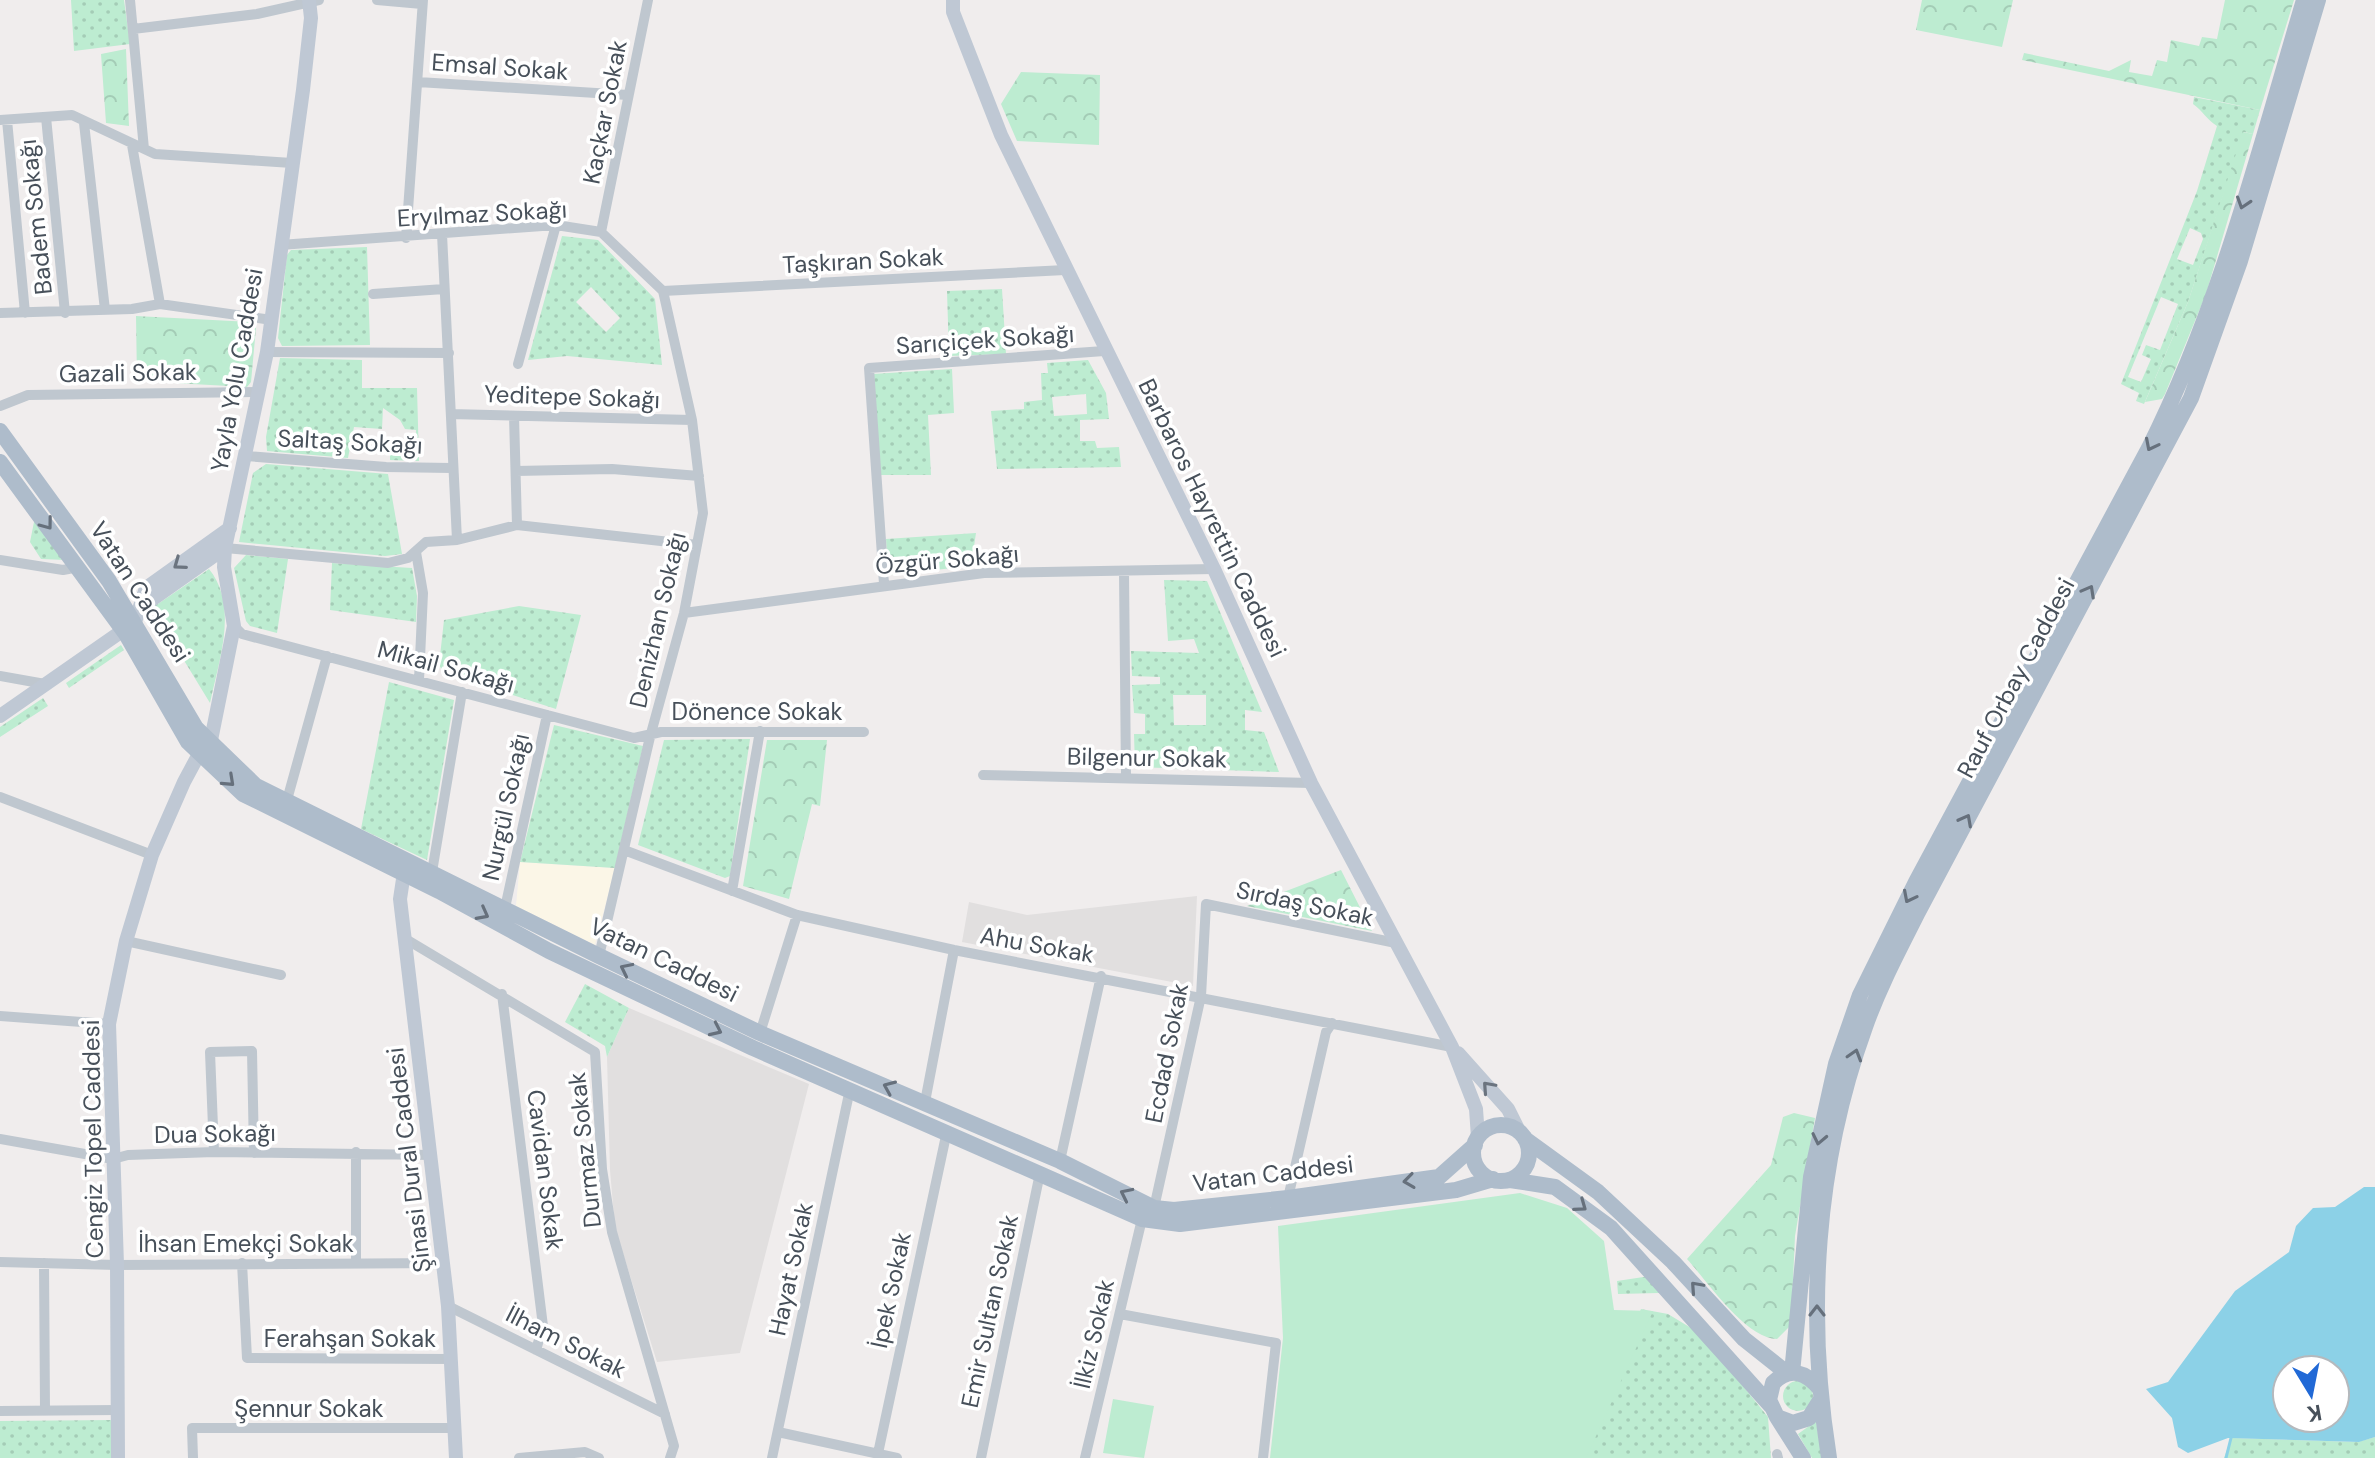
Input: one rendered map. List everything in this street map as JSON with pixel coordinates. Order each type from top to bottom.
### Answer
[{"type":"main road","name":"Rauf Orbay Caddesi","points":[[1774,1411],[1773,1383],[1790,1373],[1796,1336],[1811,1177],[1836,1064],[1850,1022],[1916,882],[2149,448],[2179,385],[2213,296],[2304,0]]},
{"type":"main road","name":"Rauf Orbay Caddesi","points":[[1829,1458],[1821,1393],[1816,1301],[1821,1214],[1844,1095],[1862,1035],[1918,912],[2186,410],[2240,261],[2318,0]]},
{"type":"main road","name":"Vatan Caddesi","points":[[0,431],[130,616],[196,728],[205,749],[243,794],[405,866],[432,872],[760,1033],[1060,1161],[1148,1213],[1439,1177],[1476,1141]]},
{"type":"main road","name":"Vatan Caddesi","points":[[0,462],[79,567],[130,616]]},
{"type":"main road","name":"Vatan Caddesi","points":[[205,749],[256,786],[287,800],[642,996],[1040,1173],[1180,1224],[1456,1190],[1501,1180]]},
{"type":"main road","points":[[1774,1411],[1801,1422],[1815,1413],[1821,1393],[1810,1377],[1790,1373],[1749,1344],[1673,1262],[1620,1211],[1522,1135],[1511,1127],[1493,1126],[1476,1141],[1475,1162],[1501,1180],[1555,1187],[1611,1228],[1649,1266],[1774,1411],[1803,1458]]},
{"type":"main road","points":[[1501,1180],[1527,1163],[1522,1135]]},
{"type":"main road","points":[[1749,1344],[1775,1351],[1796,1336]]},
{"type":"street","points":[[130,0],[144,149]]},
{"type":"street","points":[[377,0],[422,2],[406,238]]},
{"type":"street","name":"Kaçkar Sokak","points":[[601,232],[648,0]]},
{"type":"street","points":[[133,29],[257,14],[312,1]]},
{"type":"street","name":"Yayla Yolu Caddesi","points":[[205,749],[234,626],[224,567],[225,548],[267,352],[312,1]]},
{"type":"street","name":"Barbaros Hayrettin Caddesi","points":[[951,4],[1001,135],[1104,351],[1214,569],[1311,783],[1452,1047]]},
{"type":"street","name":"Emsal Sokak","points":[[418,82],[628,95]]},
{"type":"street","points":[[25,313],[4,120],[72,115],[155,154],[292,163]]},
{"type":"street","name":"Badem Sokağı","points":[[46,117],[65,313]]},
{"type":"street","points":[[84,123],[105,310]]},
{"type":"street","points":[[132,145],[160,304]]},
{"type":"street","points":[[518,364],[556,225]]},
{"type":"street","name":"Eryılmaz Sokağı","points":[[280,245],[556,225],[601,232],[663,291]]},
{"type":"street","points":[[442,234],[449,353],[451,468],[457,540]]},
{"type":"street","name":"Taşkıran Sokak","points":[[663,291],[1065,270]]},
{"type":"street","points":[[373,294],[444,289]]},
{"type":"street","name":"Denizhan Sokağı","points":[[599,956],[650,737],[684,613],[703,513],[692,420],[663,291]]},
{"type":"street","points":[[0,313],[65,313],[160,304],[272,320]]},
{"type":"street","name":"Sarıçiçek Sokağı","points":[[884,584],[869,368],[1104,351]]},
{"type":"street","points":[[267,352],[449,353]]},
{"type":"street","name":"Gazali Sokak","points":[[0,406],[28,395],[259,392]]},
{"type":"street","name":"Yeditepe Sokağı","points":[[451,414],[692,420]]},
{"type":"street","points":[[514,416],[517,525]]},
{"type":"street","name":"Saltaş Sokağı","points":[[246,456],[386,467],[451,468]]},
{"type":"street","points":[[516,471],[612,469],[699,476]]},
{"type":"street","points":[[0,716],[225,548],[388,563],[416,552],[426,542],[457,540],[517,525],[697,545]]},
{"type":"street","points":[[130,616],[146,588],[230,528]]},
{"type":"street","points":[[416,552],[423,593],[419,680]]},
{"type":"street","points":[[0,560],[63,570],[79,567]]},
{"type":"street","name":"Özgür Sokağı","points":[[684,613],[984,573],[1214,569]]},
{"type":"street","points":[[1124,572],[1126,778]]},
{"type":"street","name":"Mikail Sokağı","points":[[234,626],[242,634],[634,738],[650,737]]},
{"type":"street","points":[[287,800],[327,656]]},
{"type":"street","points":[[0,676],[45,684]]},
{"type":"street","points":[[432,872],[462,692]]},
{"type":"street","name":"Nurgül Sokağı","points":[[505,908],[547,715]]},
{"type":"street","points":[[732,891],[760,731]]},
{"type":"street","name":"Dönence Sokak","points":[[650,737],[661,732],[864,732]]},
{"type":"street","name":"Cengiz Topel Caddesi","points":[[118,1458],[117,1265],[109,1024],[126,941],[152,855],[205,749]]},
{"type":"street","name":"Bilgenur Sokak","points":[[983,775],[1311,783]]},
{"type":"street","points":[[0,797],[152,855]]},
{"type":"street","name":"Ahu Sokak","points":[[624,850],[797,915],[954,950],[1101,976],[1452,1047]]},
{"type":"street","name":"Şinasi Dural Caddesi","points":[[405,866],[400,899],[448,1306],[456,1458]]},
{"type":"street","name":"Sırdaş Sokak","points":[[1206,904],[1396,943]]},
{"type":"street","name":"Ecdad Sokak","points":[[1148,1213],[1201,996],[1206,904]]},
{"type":"street","points":[[760,1033],[797,915]]},
{"type":"street","name":"Durmaz Sokak","points":[[404,938],[595,1052],[602,1169],[612,1232],[674,1446],[670,1458]]},
{"type":"street","points":[[126,941],[281,975]]},
{"type":"street","points":[[925,1102],[954,950]]},
{"type":"street","points":[[1060,1161],[1101,976]]},
{"type":"street","name":"Cavidan Sokak","points":[[502,994],[543,1326],[536,1350]]},
{"type":"street","points":[[0,1016],[109,1024]]},
{"type":"street","points":[[1288,1198],[1326,1032],[1332,1023]]},
{"type":"street","points":[[1452,1047],[1508,1109],[1522,1135]]},
{"type":"street","points":[[1452,1047],[1476,1109],[1476,1141]]},
{"type":"street","points":[[214,1152],[210,1052],[252,1051],[254,1153]]},
{"type":"street","name":"Hayat Sokak","points":[[772,1458],[850,1089]]},
{"type":"street","name":"İpek Sokak","points":[[877,1456],[947,1131]]},
{"type":"street","name":"Dua Sokağı","points":[[0,1139],[113,1159],[128,1155],[214,1152],[432,1155]]},
{"type":"street","points":[[356,1152],[356,1264]]},
{"type":"street","name":"Emir Sultan Sokak","points":[[981,1458],[1040,1173]]},
{"type":"street","name":"İlkiz Sokak","points":[[1085,1458],[1148,1213]]},
{"type":"street","name":"İhsan Emekçi Sokak","points":[[0,1262],[117,1265],[443,1263]]},
{"type":"street","points":[[44,1263],[45,1410]]},
{"type":"street","name":"Ferahşan Sokak","points":[[242,1263],[247,1358],[451,1359]]},
{"type":"street","name":"İlham Sokak","points":[[448,1306],[665,1414]]},
{"type":"street","points":[[1120,1314],[1276,1343],[1263,1458]]},
{"type":"street","points":[[0,1411],[118,1410]]},
{"type":"street","name":"Şennur Sokak","points":[[193,1458],[192,1428],[455,1428]]},
{"type":"street","points":[[778,1432],[897,1458]]},
{"type":"street","points":[[519,1458],[585,1452],[599,1458]]},
{"type":"shaded area","points":[[520,862],[615,868],[595,945],[516,906]]},
{"type":"shaded area","points":[[1197,896],[1193,986],[962,942],[969,902],[1027,915]]},
{"type":"shaded area","points":[[629,1008],[809,1084],[740,1353],[657,1362],[615,1228],[610,1170],[607,1057]]},
{"type":"green space","points":[[71,0],[124,0],[130,44],[74,51]]},
{"type":"green space","points":[[1922,0],[2013,0],[2002,47],[1916,30]]},
{"type":"green space","points":[[2225,0],[2294,0],[2260,110],[2022,60],[2024,53],[2109,71],[2131,60],[2129,72],[2152,76],[2157,60],[2167,62],[2171,40],[2199,46],[2202,37],[2217,39]]},
{"type":"green space","points":[[126,49],[129,126],[106,123],[101,54]]},
{"type":"green space","points":[[1021,72],[1100,75],[1099,145],[1017,141],[1001,104]]},
{"type":"green space","points":[[2194,97],[2260,110],[2253,134],[2244,132],[2188,302],[2144,404],[2136,401],[2139,393],[2121,384],[2197,191],[2217,126],[2193,104]],"holes":[[[2190,228],[2201,233],[2203,239],[2193,265],[2177,259]],[[2161,297],[2178,304],[2160,350],[2146,345],[2142,355],[2151,359],[2141,382],[2128,377]]]},
{"type":"green space","points":[[2243,132],[2253,134],[2206,294],[2165,394],[2162,399],[2145,402],[2188,302]]},
{"type":"green space","points":[[562,236],[598,240],[655,299],[662,365],[567,356],[528,360]],"holes":[[[591,287],[620,318],[606,332],[576,302]]]},
{"type":"green space","points":[[367,247],[370,345],[282,346],[278,338],[287,255],[291,250]]},
{"type":"green space","points":[[1002,289],[1006,354],[949,356],[947,291]]},
{"type":"green space","points":[[136,316],[251,322],[256,328],[251,382],[247,387],[137,381]]},
{"type":"green space","points":[[280,358],[362,360],[362,388],[417,388],[419,461],[390,460],[390,452],[415,453],[416,430],[405,429],[400,420],[383,408],[382,429],[354,427],[348,458],[267,451],[266,437]]},
{"type":"green space","points":[[1088,360],[1106,393],[1109,419],[1080,420],[1080,441],[1095,441],[1097,448],[1119,447],[1121,467],[997,469],[991,411],[1024,409],[1024,402],[1042,400],[1041,373],[1048,373],[1047,363]],"holes":[[[1086,394],[1087,414],[1054,416],[1052,397]]]},
{"type":"green space","points":[[952,369],[954,413],[928,415],[931,475],[880,475],[873,374]]},
{"type":"green space","points":[[266,464],[388,474],[402,554],[385,556],[239,542],[253,473]]},
{"type":"green space","points":[[35,517],[66,560],[41,559],[30,542]]},
{"type":"green space","points":[[976,533],[971,566],[890,575],[888,572],[886,539]]},
{"type":"green space","points":[[246,555],[288,559],[277,633],[250,626],[246,621],[234,568]]},
{"type":"green space","points":[[332,563],[412,568],[417,596],[416,622],[330,610]]},
{"type":"green space","points":[[209,569],[218,584],[225,616],[222,651],[210,703],[152,608]]},
{"type":"green space","points":[[1164,580],[1207,581],[1262,712],[1245,710],[1245,730],[1264,732],[1279,772],[1135,767],[1134,734],[1145,734],[1145,714],[1134,713],[1132,685],[1160,684],[1160,677],[1132,676],[1131,651],[1199,653],[1194,639],[1168,641]],"holes":[[[1173,695],[1206,695],[1206,725],[1174,725]]]},
{"type":"green space","points":[[519,606],[581,615],[556,709],[444,673],[439,665],[444,620]]},
{"type":"green space","points":[[121,645],[124,650],[69,688],[66,683]]},
{"type":"green space","points":[[389,682],[454,700],[427,860],[361,829]]},
{"type":"green space","points":[[43,698],[48,706],[0,737],[0,727]]},
{"type":"green space","points":[[554,725],[643,746],[615,868],[520,862]]},
{"type":"green space","points":[[750,739],[730,876],[725,878],[638,845],[664,740]]},
{"type":"green space","points":[[767,740],[827,740],[820,806],[812,804],[789,899],[743,886]]},
{"type":"green space","points":[[1341,870],[1372,931],[1247,906]]},
{"type":"green space","points":[[585,984],[629,1008],[607,1057],[605,1046],[565,1022]]},
{"type":"green space","points":[[1794,1113],[1815,1118],[1795,1236],[1791,1325],[1777,1339],[1753,1330],[1740,1319],[1687,1259],[1771,1165],[1783,1117]]},
{"type":"green space","points":[[1520,1193],[1567,1208],[1604,1241],[1614,1310],[1653,1311],[1586,1458],[1270,1458],[1283,1338],[1278,1226]]},
{"type":"green space","points":[[1650,1276],[1659,1293],[1618,1294],[1617,1281]]},
{"type":"green space","points":[[1641,1309],[1668,1314],[1701,1334],[1768,1417],[1771,1458],[1573,1458]]},
{"type":"green space","points":[[1798,1381],[1804,1382],[1812,1390],[1812,1402],[1804,1410],[1798,1411],[1792,1410],[1784,1402],[1783,1396],[1784,1390],[1792,1382]]},
{"type":"green space","points":[[1113,1399],[1154,1406],[1144,1458],[1103,1453]]},
{"type":"green space","points":[[113,1420],[113,1458],[0,1458],[0,1421]]},
{"type":"green space","points":[[1816,1421],[1822,1458],[1812,1458],[1798,1434]]},
{"type":"green space","points":[[2375,1437],[2375,1458],[2224,1458],[2231,1438],[2358,1442]]},
{"type":"water","points":[[2364,1187],[2375,1187],[2375,1437],[2359,1442],[2228,1438],[2188,1453],[2178,1447],[2172,1418],[2146,1389],[2168,1382],[2235,1291],[2289,1252],[2296,1226],[2313,1208],[2335,1207]]},
{"type":"waterway","points":[[2226,1458],[2231,1438]]}]
